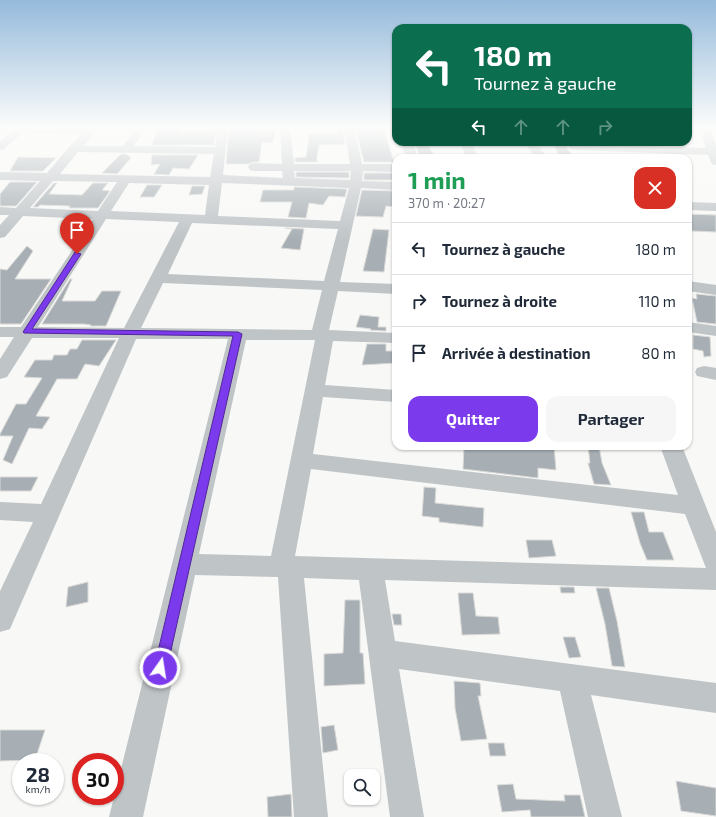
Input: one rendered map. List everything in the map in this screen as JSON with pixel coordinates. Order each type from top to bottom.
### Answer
[{"type":"street","points":[[0,234],[59,165]]},
{"type":"street","points":[[211,219],[219,165]]},
{"type":"street","points":[[241,167],[392,168]]},
{"type":"street","points":[[288,167],[289,182]]},
{"type":"street","points":[[311,817],[286,567],[301,460],[314,390],[330,286],[356,184],[357,168]]},
{"type":"street","points":[[0,176],[126,178],[219,173],[289,182],[392,186]]},
{"type":"street","points":[[0,373],[126,178]]},
{"type":"street","points":[[692,206],[716,207]]},
{"type":"street","points":[[0,211],[345,225]]},
{"type":"street","points":[[0,620],[130,333],[188,218]]},
{"type":"street","points":[[158,278],[392,289]]},
{"type":"street","points":[[692,287],[716,290]]},
{"type":"street","points":[[692,328],[716,331]]},
{"type":"street","points":[[0,332],[322,335],[392,338]]},
{"type":"street","points":[[126,817],[238,334]]},
{"type":"street","points":[[314,390],[392,396]]},
{"type":"street","points":[[673,450],[716,563]]},
{"type":"street","points":[[301,460],[694,506]]},
{"type":"street","points":[[0,511],[48,513]]},
{"type":"street","points":[[184,564],[716,579]]},
{"type":"street","points":[[370,569],[407,817]]},
{"type":"street","points":[[382,653],[716,698]]},
{"type":"street","points":[[572,679],[605,817]]},
{"type":"building","points":[[13,165],[49,165],[43,171],[10,171]]},
{"type":"building","points":[[110,165],[125,165],[117,174],[102,173]]},
{"type":"building","points":[[159,165],[191,165],[189,169],[173,168],[169,175],[154,174]]},
{"type":"building","points":[[296,172],[349,172],[349,178],[296,177]]},
{"type":"building","points":[[364,173],[392,173],[392,180],[364,180]]},
{"type":"building","points":[[10,182],[37,182],[16,206],[0,206],[0,194]]},
{"type":"building","points":[[54,183],[57,183],[49,194],[82,195],[93,183],[108,183],[102,190],[110,191],[98,208],[69,208],[70,206],[40,205],[38,207],[33,207]]},
{"type":"building","points":[[147,185],[162,185],[154,197],[140,197]]},
{"type":"building","points":[[192,186],[205,186],[202,194],[189,195]]},
{"type":"building","points":[[294,187],[347,189],[345,197],[329,196],[323,205],[309,203],[306,218],[288,217],[292,202],[260,202],[263,190],[294,190]]},
{"type":"building","points":[[362,190],[392,191],[392,207],[386,206],[383,217],[356,216]]},
{"type":"building","points":[[692,214],[716,215],[716,232],[692,231]]},
{"type":"building","points":[[285,228],[304,229],[300,250],[281,248],[292,229]]},
{"type":"building","points":[[373,229],[389,230],[384,272],[363,271]]},
{"type":"building","points":[[27,246],[33,251],[15,279],[51,279],[21,324],[0,324],[0,269],[7,270]]},
{"type":"building","points":[[70,279],[72,279],[62,301],[95,301],[102,291],[121,291],[106,326],[90,326],[91,325],[84,324],[42,324]]},
{"type":"building","points":[[696,294],[716,296],[716,324],[697,322],[692,298],[697,299]]},
{"type":"building","points":[[360,315],[379,317],[378,327],[386,327],[386,331],[356,327]]},
{"type":"building","points":[[693,335],[710,337],[711,356],[704,357],[703,351],[693,349]]},
{"type":"building","points":[[82,340],[116,340],[99,366],[85,364],[77,379],[57,379],[36,416],[50,417],[42,429],[29,428],[12,464],[3,460],[13,436],[0,436],[0,434],[16,404],[26,404],[42,378],[24,377],[35,360],[52,360],[54,355],[67,355],[70,349],[77,349]]},
{"type":"building","points":[[367,344],[386,344],[386,351],[392,351],[392,363],[362,365]]},
{"type":"building","points":[[464,450],[554,450],[556,470],[538,468],[538,478],[463,469]]},
{"type":"building","points":[[588,450],[600,450],[602,463],[611,485],[594,484],[588,463],[590,463]]},
{"type":"building","points":[[0,477],[38,477],[31,491],[0,491]]},
{"type":"building","points":[[424,487],[436,488],[435,503],[484,508],[483,527],[439,522],[439,518],[422,516]]},
{"type":"building","points":[[631,512],[644,512],[649,532],[663,532],[674,560],[647,560],[640,543]]},
{"type":"building","points":[[526,540],[552,540],[556,556],[529,558]]},
{"type":"building","points":[[88,582],[88,602],[66,607],[68,587]]},
{"type":"building","points":[[560,587],[574,587],[575,593],[561,593]]},
{"type":"building","points":[[596,588],[609,588],[617,621],[625,667],[612,666],[605,624]]},
{"type":"building","points":[[458,593],[473,593],[476,616],[498,617],[500,634],[462,635]]},
{"type":"building","points":[[345,600],[360,600],[360,653],[363,653],[365,684],[324,686],[324,654],[343,653]]},
{"type":"building","points":[[392,614],[401,614],[402,625],[394,625]]},
{"type":"building","points":[[563,637],[575,637],[581,657],[569,658]]},
{"type":"building","points":[[454,681],[480,683],[481,696],[478,696],[487,739],[461,741],[455,708]]},
{"type":"building","points":[[334,725],[338,750],[323,753],[321,727]]},
{"type":"building","points":[[0,730],[45,730],[37,753],[12,753],[12,761],[0,761]]},
{"type":"building","points":[[488,743],[504,743],[506,756],[490,756]]},
{"type":"building","points":[[676,781],[716,788],[716,816],[681,811]]},
{"type":"building","points":[[513,784],[516,799],[565,801],[564,795],[580,795],[585,817],[531,817],[530,810],[502,812],[497,785]]},
{"type":"building","points":[[291,794],[292,817],[268,817],[267,797]]},
{"type":"route","points":[[77,254],[27,332],[238,334],[160,668]]}]
